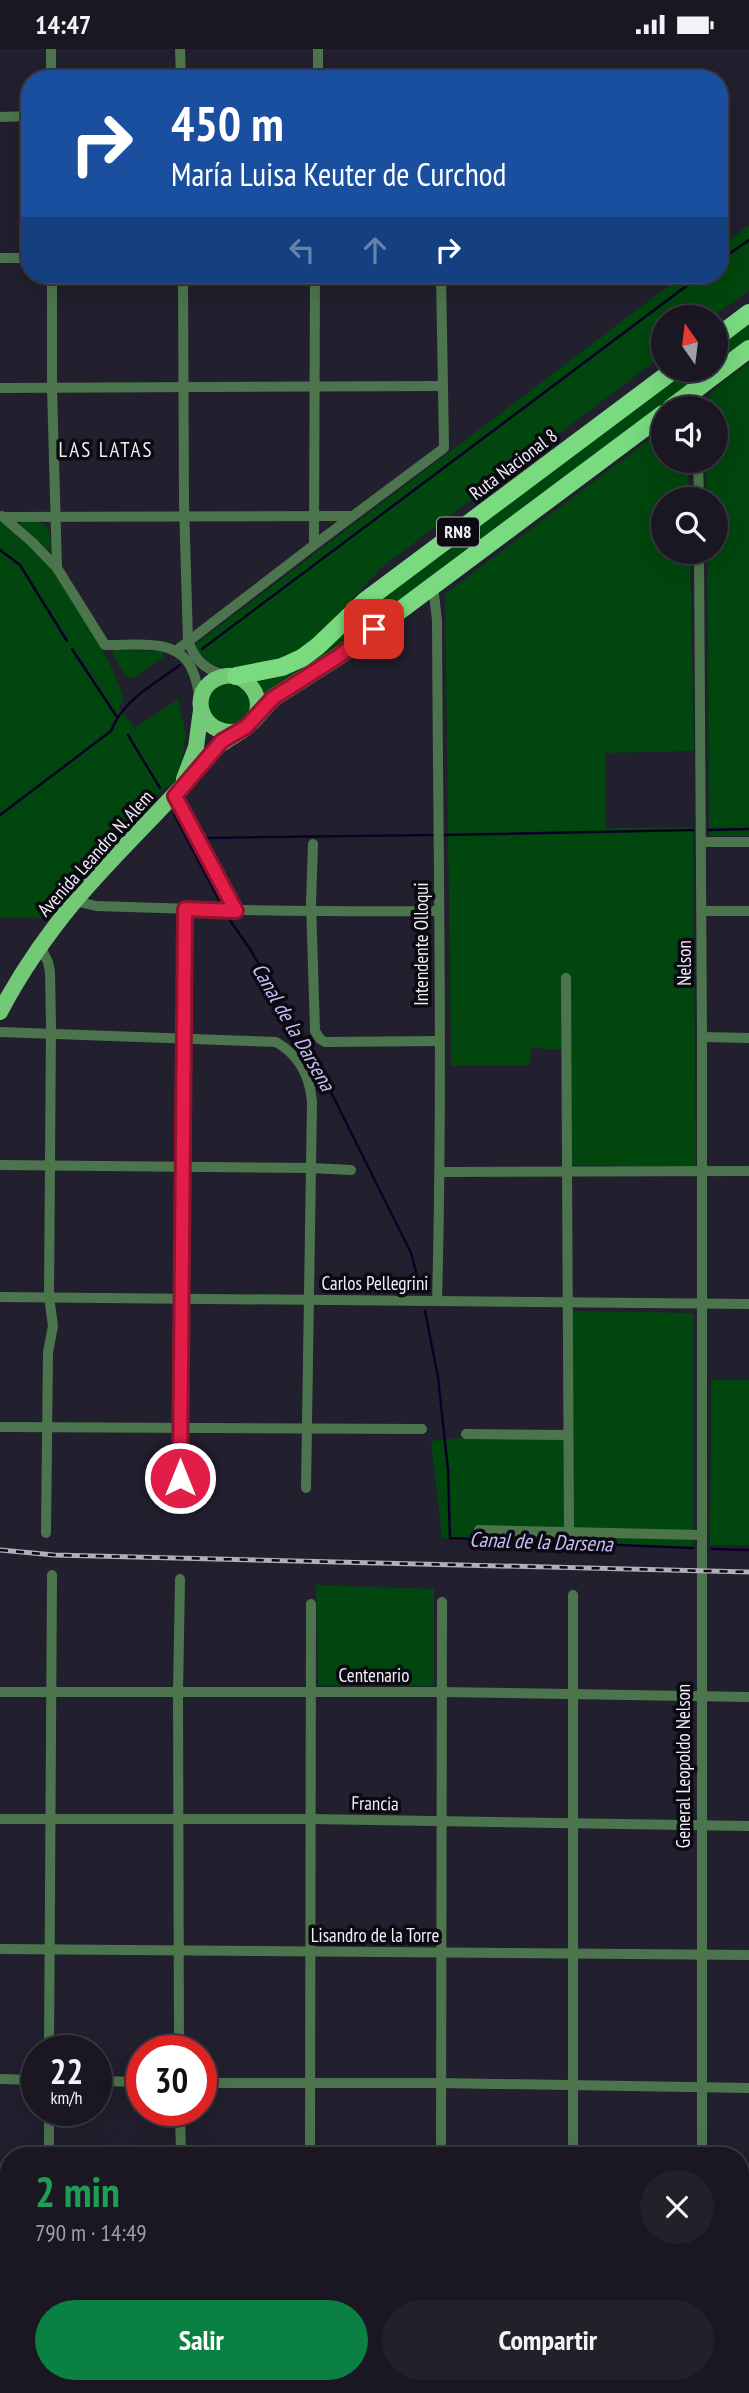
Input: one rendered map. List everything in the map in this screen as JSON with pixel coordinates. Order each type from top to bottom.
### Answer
[{"type":"highway","points":[[728,329],[749,313]]},
{"type":"highway","points":[[696,396],[749,349]]},
{"type":"highway","name":"Ruta Nacional 8","points":[[232,676],[282,667],[302,658],[365,601],[657,382]]},
{"type":"highway","name":"RN8","points":[[246,726],[273,698],[339,656],[651,423]]},
{"type":"main road","name":"RN8","points":[[201,706],[206,687],[219,678],[232,676]]},
{"type":"main road","points":[[201,706],[209,725],[216,729],[223,732],[246,726],[256,714],[257,698],[250,684],[232,676]]},
{"type":"main road","name":"Avenida Leandro N. Alem","points":[[176,795],[196,747],[201,706]]},
{"type":"main road","name":"Avenida Leandro N. Alem","points":[[0,1012],[18,978],[75,901],[176,795],[222,741],[246,726]]},
{"type":"street","points":[[51,49],[51,70]]},
{"type":"street","points":[[180,49],[181,70]]},
{"type":"street","points":[[318,49],[318,70]]},
{"type":"street","points":[[0,117],[21,116]]},
{"type":"street","points":[[0,258],[21,258]]},
{"type":"street","points":[[52,284],[54,517],[57,568]]},
{"type":"street","points":[[183,284],[184,517],[188,641],[197,661],[214,672],[232,676]]},
{"type":"street","points":[[314,545],[315,284]]},
{"type":"street","points":[[177,650],[444,448],[441,284]]},
{"type":"street","points":[[0,388],[443,386]]},
{"type":"street","points":[[2,516],[352,516]]},
{"type":"street","points":[[2,516],[57,568],[105,645],[166,646],[177,650],[193,671],[201,706]]},
{"type":"street","name":"Nelson","points":[[699,564],[701,1375]]},
{"type":"street","name":"Intendente Olloqui","points":[[433,586],[437,620],[439,911],[440,1172],[437,1301]]},
{"type":"street","points":[[176,795],[236,911]]},
{"type":"street","points":[[701,842],[749,842]]},
{"type":"street","points":[[313,844],[315,1031],[320,1039],[325,1042],[439,1041]]},
{"type":"street","points":[[75,901],[96,906],[236,911],[439,911]]},
{"type":"street","points":[[180,1486],[185,909]]},
{"type":"street","points":[[701,911],[749,911]]},
{"type":"street","points":[[40,946],[50,972],[52,1033],[49,1297],[53,1327],[48,1352],[46,1533]]},
{"type":"street","points":[[566,978],[569,1532]]},
{"type":"street","points":[[0,1032],[276,1042],[292,1053],[300,1064],[311,1089],[306,1488]]},
{"type":"street","points":[[702,1037],[749,1038]]},
{"type":"street","points":[[0,1165],[351,1170]]},
{"type":"street","points":[[440,1172],[749,1171]]},
{"type":"street","name":"Carlos Pellegrini","points":[[0,1297],[749,1304]]},
{"type":"street","name":"General Leopoldo Nelson","points":[[701,1375],[702,2147]]},
{"type":"street","points":[[0,1427],[422,1429]]},
{"type":"street","points":[[466,1434],[568,1436]]},
{"type":"street","points":[[479,1529],[701,1535]]},
{"type":"street","points":[[49,2035],[52,1575]]},
{"type":"street","points":[[179,2035],[180,1579]]},
{"type":"street","points":[[573,1595],[573,2147]]},
{"type":"street","points":[[441,2147],[442,1602]]},
{"type":"street","points":[[310,2147],[311,1604]]},
{"type":"street","name":"Centenario","points":[[0,1692],[441,1692],[749,1697]]},
{"type":"street","name":"Francia","points":[[0,1819],[310,1819],[749,1826]]},
{"type":"street","name":"Lisandro de la Torre","points":[[0,1949],[749,1955]]},
{"type":"street","points":[[0,2079],[21,2080]]},
{"type":"street","points":[[217,2083],[440,2083],[749,2088]]},
{"type":"street","points":[[49,2126],[49,2147]]},
{"type":"street","points":[[180,2126],[180,2147]]},
{"type":"green space","points":[[749,225],[749,290],[728,306],[651,305],[651,364],[381,568],[318,637],[302,649],[277,660],[232,670],[209,663],[193,646],[671,284],[728,284],[728,241]]},
{"type":"green space","points":[[749,318],[749,339],[728,355],[728,334]]},
{"type":"green space","points":[[749,363],[749,836],[709,836],[707,564],[728,564],[728,487],[706,487],[706,473],[728,473],[728,396],[710,396],[723,382],[728,382],[729,377]]},
{"type":"green space","points":[[664,382],[692,382],[673,396],[651,396],[651,413],[326,658],[264,697],[253,678],[353,620]]},
{"type":"green space","points":[[651,438],[651,473],[688,473],[689,487],[651,487],[651,564],[690,564],[694,751],[605,753],[605,828],[693,827],[696,1167],[567,1165],[566,1050],[531,1048],[530,1065],[451,1066],[445,594]]},
{"type":"green space","points":[[0,520],[49,565],[74,600],[112,669],[124,700],[119,707],[134,728],[178,699],[186,734],[176,780],[157,795],[44,918],[0,918]]},
{"type":"green space","points":[[23,521],[43,523],[50,531],[51,550],[47,551],[19,524]]},
{"type":"green space","points":[[115,650],[161,651],[165,656],[134,678],[125,676],[112,653]]},
{"type":"green space","points":[[220,682],[242,684],[252,704],[247,718],[234,727],[212,721],[205,700]]},
{"type":"green space","points":[[571,1311],[694,1313],[693,1548],[442,1538],[431,1441],[464,1438],[573,1440]]},
{"type":"green space","points":[[711,1380],[749,1380],[749,1545],[710,1545]]},
{"type":"green space","points":[[316,1585],[434,1589],[434,1686],[318,1685]]},
{"type":"waterway","points":[[728,255],[749,240]]},
{"type":"waterway","points":[[202,649],[689,284]]},
{"type":"waterway","name":"Canal de la Darsena","points":[[0,550],[20,565],[67,641]]},
{"type":"waterway","name":"Canal de la Darsena","points":[[72,649],[117,717]]},
{"type":"waterway","points":[[0,815],[111,731],[116,720],[131,702],[180,665]]},
{"type":"waterway","name":"Canal de la Darsena","points":[[128,735],[160,788]]},
{"type":"waterway","name":"Canal de la Darsena","points":[[174,814],[219,900]]},
{"type":"waterway","points":[[709,830],[749,829]]},
{"type":"waterway","points":[[443,835],[693,830]]},
{"type":"waterway","points":[[205,838],[434,835]]},
{"type":"waterway","name":"Canal de la Darsena","points":[[229,919],[250,949],[317,1064],[411,1253],[421,1290]]},
{"type":"waterway","name":"Canal de la Darsena","points":[[425,1311],[438,1377],[448,1470],[450,1538],[693,1548]]},
{"type":"waterway","points":[[712,1549],[749,1550]]},
{"type":"railway","points":[[0,1550],[54,1555],[749,1572]]},
{"type":"district","name":"LAS LATAS","points":[[106,450]]},
{"type":"route","points":[[180,1478],[185,909],[236,911],[175,796],[222,741],[252,722],[264,705],[339,656],[374,629]]}]
